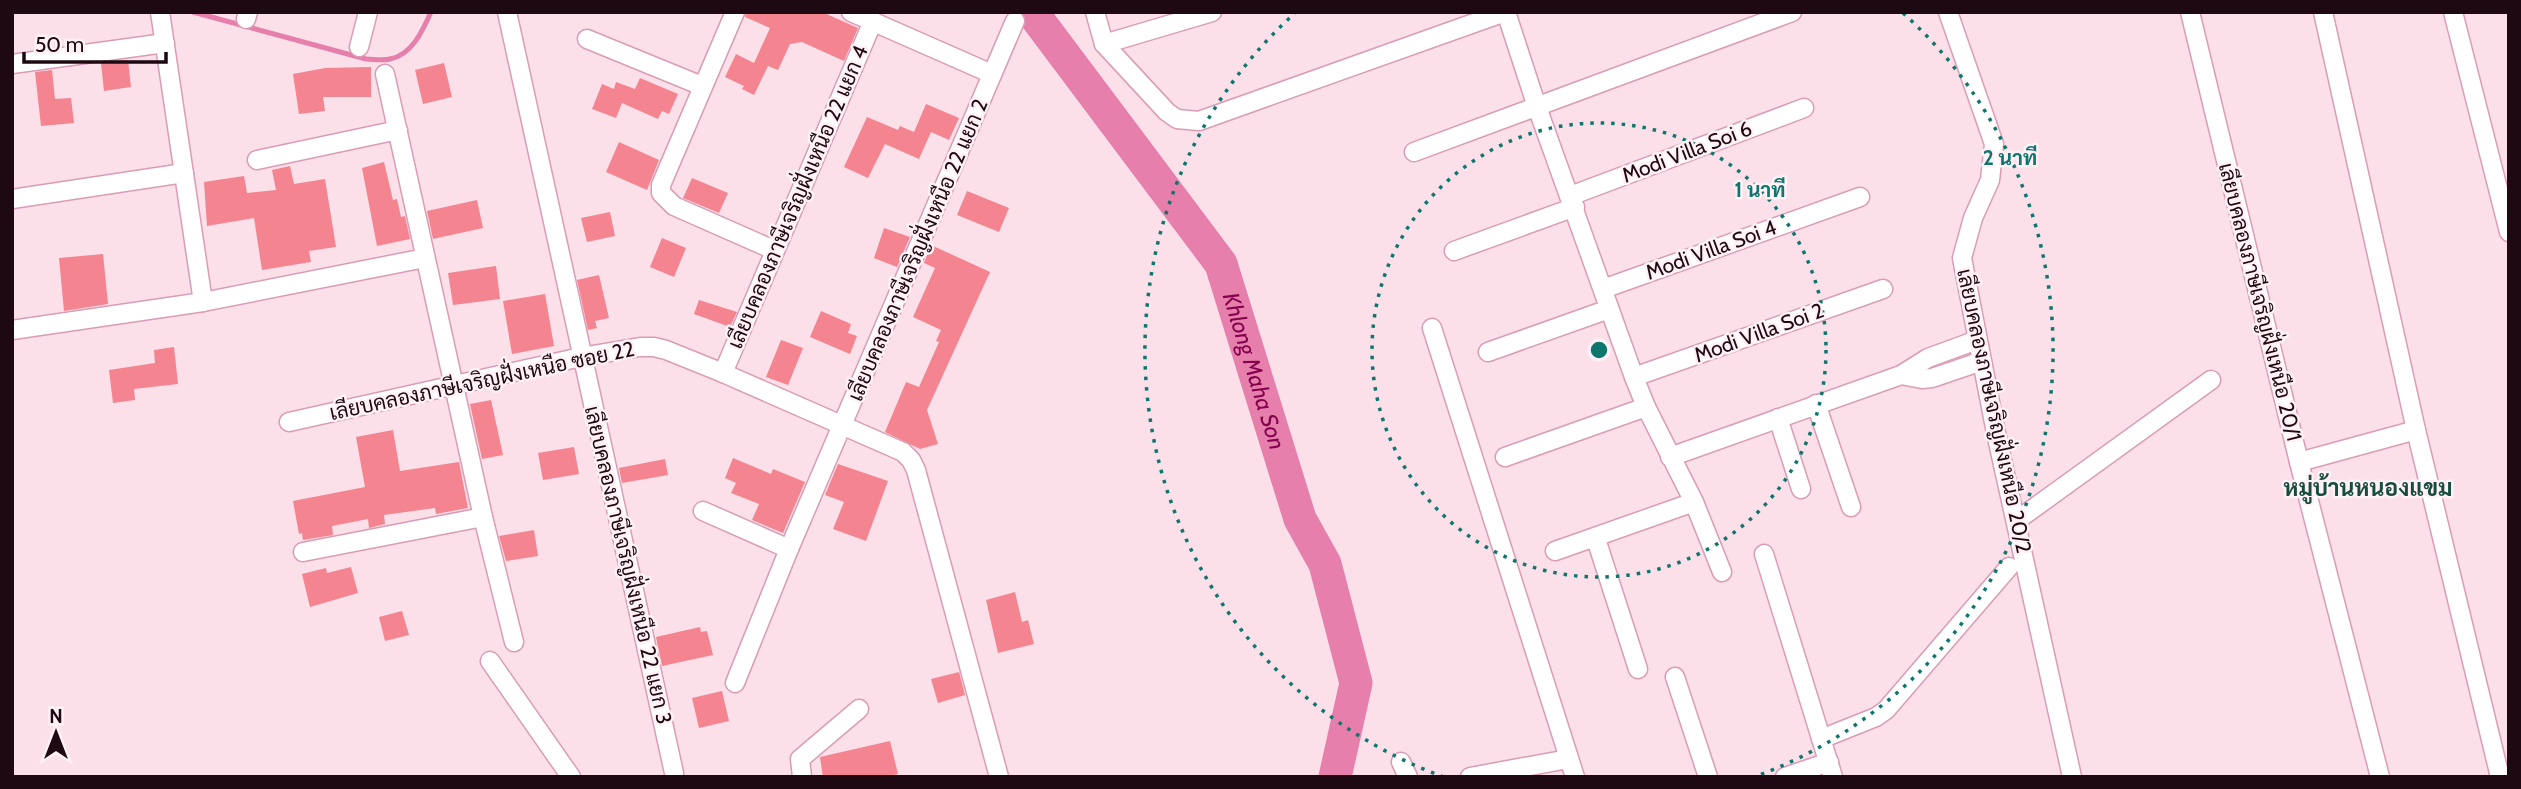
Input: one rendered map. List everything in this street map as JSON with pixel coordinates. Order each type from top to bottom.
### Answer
[{"type":"street","points":[[160,12],[203,302]]},
{"type":"street","points":[[359,47],[368,12]]},
{"type":"street","name":"เลียบคลองภาษีเจริญฝั่งเหนือ 22 แยก 3","points":[[507,12],[674,773]]},
{"type":"street","points":[[735,12],[661,185],[661,193],[674,206],[774,250]]},
{"type":"street","points":[[851,12],[992,74]]},
{"type":"street","points":[[1095,12],[1104,44],[1167,112],[1177,118],[1199,121],[1506,12],[1537,107],[1634,377],[1646,407],[1694,502],[1722,572]]},
{"type":"street","points":[[1414,152],[1792,12]]},
{"type":"street","name":"เลียบคลองภาษีเจริญฝั่งเหนือ 20/2","points":[[1948,12],[1994,144],[1990,180],[1973,218],[1962,258],[1977,340],[2072,777]]},
{"type":"street","points":[[2323,12],[2416,430],[2500,777]]},
{"type":"street","points":[[2453,12],[2509,232]]},
{"type":"street","points":[[1104,44],[1205,13]]},
{"type":"street","name":"เลียบคลองภาษีเจริญฝั่งเหนือ 22 แยก 4","points":[[723,373],[873,21]]},
{"type":"street","name":"เลียบคลองภาษีเจริญฝั่งเหนือ 22 แยก 2","points":[[735,683],[789,549],[1015,21]]},
{"type":"street","name":"เลียบคลองภาษีเจริญฝั่งเหนือ 20/1","points":[[2192,21],[2299,462],[2380,777]]},
{"type":"street","points":[[587,39],[702,86]]},
{"type":"street","points":[[12,64],[165,43]]},
{"type":"street","points":[[385,74],[483,517],[514,642]]},
{"type":"street","name":"Modi Villa Soi 6","points":[[1454,251],[1804,108]]},
{"type":"street","points":[[257,160],[398,130]]},
{"type":"street","points":[[12,199],[184,173]]},
{"type":"street","name":"Modi Villa Soi 4","points":[[1602,289],[1860,197]]},
{"type":"street","points":[[12,330],[203,302],[425,258]]},
{"type":"street","name":"Modi Villa Soi 2","points":[[1634,377],[1883,289]]},
{"type":"street","points":[[1488,352],[1609,309]]},
{"type":"street","points":[[1432,328],[1575,777]]},
{"type":"street","points":[[1670,457],[1901,375],[1927,358],[1977,340]]},
{"type":"street","name":"เลียบคลองภาษีเจริญฝั่งเหนือ ซอย 22","points":[[289,422],[581,357],[654,347],[666,349],[723,373],[903,452],[916,470],[999,777]]},
{"type":"street","points":[[1901,375],[1932,378],[1982,361]]},
{"type":"street","points":[[2016,521],[2211,380]]},
{"type":"street","points":[[1816,404],[1851,507]]},
{"type":"street","points":[[1505,457],[1646,407]]},
{"type":"street","points":[[1778,418],[1801,489]]},
{"type":"street","points":[[2299,462],[2416,430]]},
{"type":"street","points":[[1555,551],[1694,502]]},
{"type":"street","points":[[703,511],[789,549]]},
{"type":"street","points":[[303,552],[483,517]]},
{"type":"street","points":[[1596,538],[1638,669]]},
{"type":"street","points":[[1764,554],[1831,769],[1785,777]]},
{"type":"street","points":[[1821,739],[1876,718],[1886,710],[2008,567]]},
{"type":"street","points":[[490,661],[571,777]]},
{"type":"street","points":[[1675,677],[1708,777]]},
{"type":"street","points":[[802,777],[800,760],[859,709]]},
{"type":"street","points":[[1470,777],[1568,759]]},
{"type":"building","points":[[746,12],[822,12],[858,28],[844,61],[802,42],[790,44],[778,70],[768,66],[754,95],[742,89],[744,86],[725,77],[736,54],[754,63],[770,28],[745,17]]},
{"type":"building","points":[[128,60],[131,87],[104,91],[101,63]]},
{"type":"building","points":[[444,63],[452,97],[423,104],[415,70]]},
{"type":"building","points":[[371,67],[371,97],[323,97],[325,111],[299,114],[293,74],[325,68]]},
{"type":"building","points":[[52,70],[55,99],[71,98],[74,123],[41,126],[35,72]]},
{"type":"building","points":[[640,78],[678,94],[669,114],[662,111],[658,119],[622,103],[616,118],[592,109],[602,84],[614,89],[616,82],[635,89]]},
{"type":"building","points":[[926,104],[959,118],[949,140],[931,132],[919,159],[885,144],[868,178],[844,167],[867,117],[898,130],[900,126],[914,132]]},
{"type":"building","points":[[619,142],[659,160],[647,190],[606,172]]},
{"type":"building","points":[[384,162],[393,200],[397,199],[401,217],[405,216],[410,239],[377,246],[362,168]]},
{"type":"building","points":[[290,166],[294,184],[325,179],[336,247],[309,251],[311,262],[262,270],[254,218],[207,226],[204,182],[244,176],[247,193],[276,190],[272,170]]},
{"type":"building","points":[[692,178],[728,193],[719,213],[683,198]]},
{"type":"building","points":[[967,191],[1009,208],[999,232],[957,215]]},
{"type":"building","points":[[477,200],[483,228],[433,239],[427,211]]},
{"type":"building","points":[[610,212],[615,236],[587,242],[581,218]]},
{"type":"building","points":[[884,228],[910,237],[897,267],[874,258]]},
{"type":"building","points":[[662,238],[686,248],[674,277],[650,267]]},
{"type":"building","points":[[931,245],[990,272],[927,410],[938,444],[920,449],[885,432],[906,382],[919,387],[939,342],[936,341],[941,330],[913,317],[935,268],[924,263]]},
{"type":"building","points":[[103,254],[108,304],[64,311],[59,258]]},
{"type":"building","points":[[496,266],[500,299],[453,305],[448,273]]},
{"type":"building","points":[[599,275],[609,318],[595,321],[597,328],[588,330],[577,280]]},
{"type":"building","points":[[545,294],[554,346],[512,354],[503,301]]},
{"type":"building","points":[[699,300],[737,312],[730,327],[694,314]]},
{"type":"building","points":[[821,311],[851,324],[848,333],[857,336],[850,354],[810,337]]},
{"type":"building","points":[[781,340],[803,348],[788,385],[766,377]]},
{"type":"building","points":[[174,347],[178,384],[134,389],[135,400],[113,403],[109,370],[155,363],[154,350]]},
{"type":"building","points":[[491,400],[503,455],[482,459],[470,404]]},
{"type":"building","points":[[393,430],[400,471],[459,462],[468,508],[436,514],[435,508],[384,515],[385,524],[369,528],[368,519],[332,526],[333,535],[303,540],[302,533],[299,534],[293,501],[365,487],[356,437]]},
{"type":"building","points":[[574,447],[579,474],[543,480],[538,453]]},
{"type":"building","points":[[733,458],[771,474],[773,469],[805,482],[783,533],[752,520],[759,504],[731,493],[736,483],[725,478]]},
{"type":"building","points":[[665,459],[668,475],[622,483],[619,468]]},
{"type":"building","points":[[838,464],[888,481],[866,541],[833,529],[844,502],[825,495]]},
{"type":"building","points":[[534,530],[538,556],[506,561],[499,536]]},
{"type":"building","points":[[351,567],[358,593],[310,607],[302,574],[326,568],[327,573]]},
{"type":"building","points":[[1015,592],[1022,622],[1028,620],[1034,644],[998,653],[986,600]]},
{"type":"building","points":[[402,611],[409,635],[385,641],[379,617]]},
{"type":"building","points":[[700,627],[701,632],[707,631],[713,655],[662,666],[656,637]]},
{"type":"building","points":[[959,672],[965,695],[938,703],[931,679]]},
{"type":"building","points":[[722,691],[729,721],[699,728],[692,698]]},
{"type":"building","points":[[890,741],[898,774],[885,777],[823,777],[820,757]]},
{"type":"waterway","points":[[193,12],[366,59],[381,60],[398,57],[411,47],[431,12]]},
{"type":"waterway","name":"Khlong Maha Son","points":[[1032,12],[1221,264],[1300,519],[1325,564],[1356,683],[1335,777]]},
{"type":"district","name":"หมู่บ้านหนองแขม","points":[[2368,488]]}]
